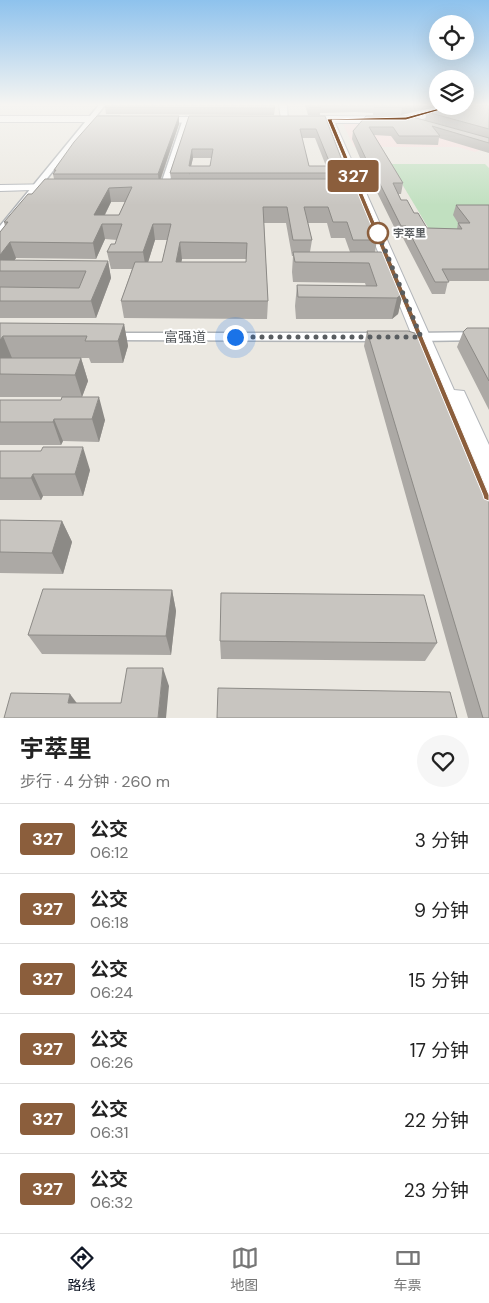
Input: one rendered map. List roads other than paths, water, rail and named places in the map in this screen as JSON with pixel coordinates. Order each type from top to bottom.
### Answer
[{"type":"street","points":[[0,232],[75,139]]},
{"type":"street","points":[[164,186],[180,139]]},
{"type":"street","points":[[343,139],[357,187],[489,471]]},
{"type":"street","points":[[0,186],[75,186]]},
{"type":"street","name":"富强道","points":[[98,336],[489,336]]},
{"type":"street","points":[[426,337],[489,495]]},
{"type":"place","name":"宇萃里","points":[[378,233]]}]
